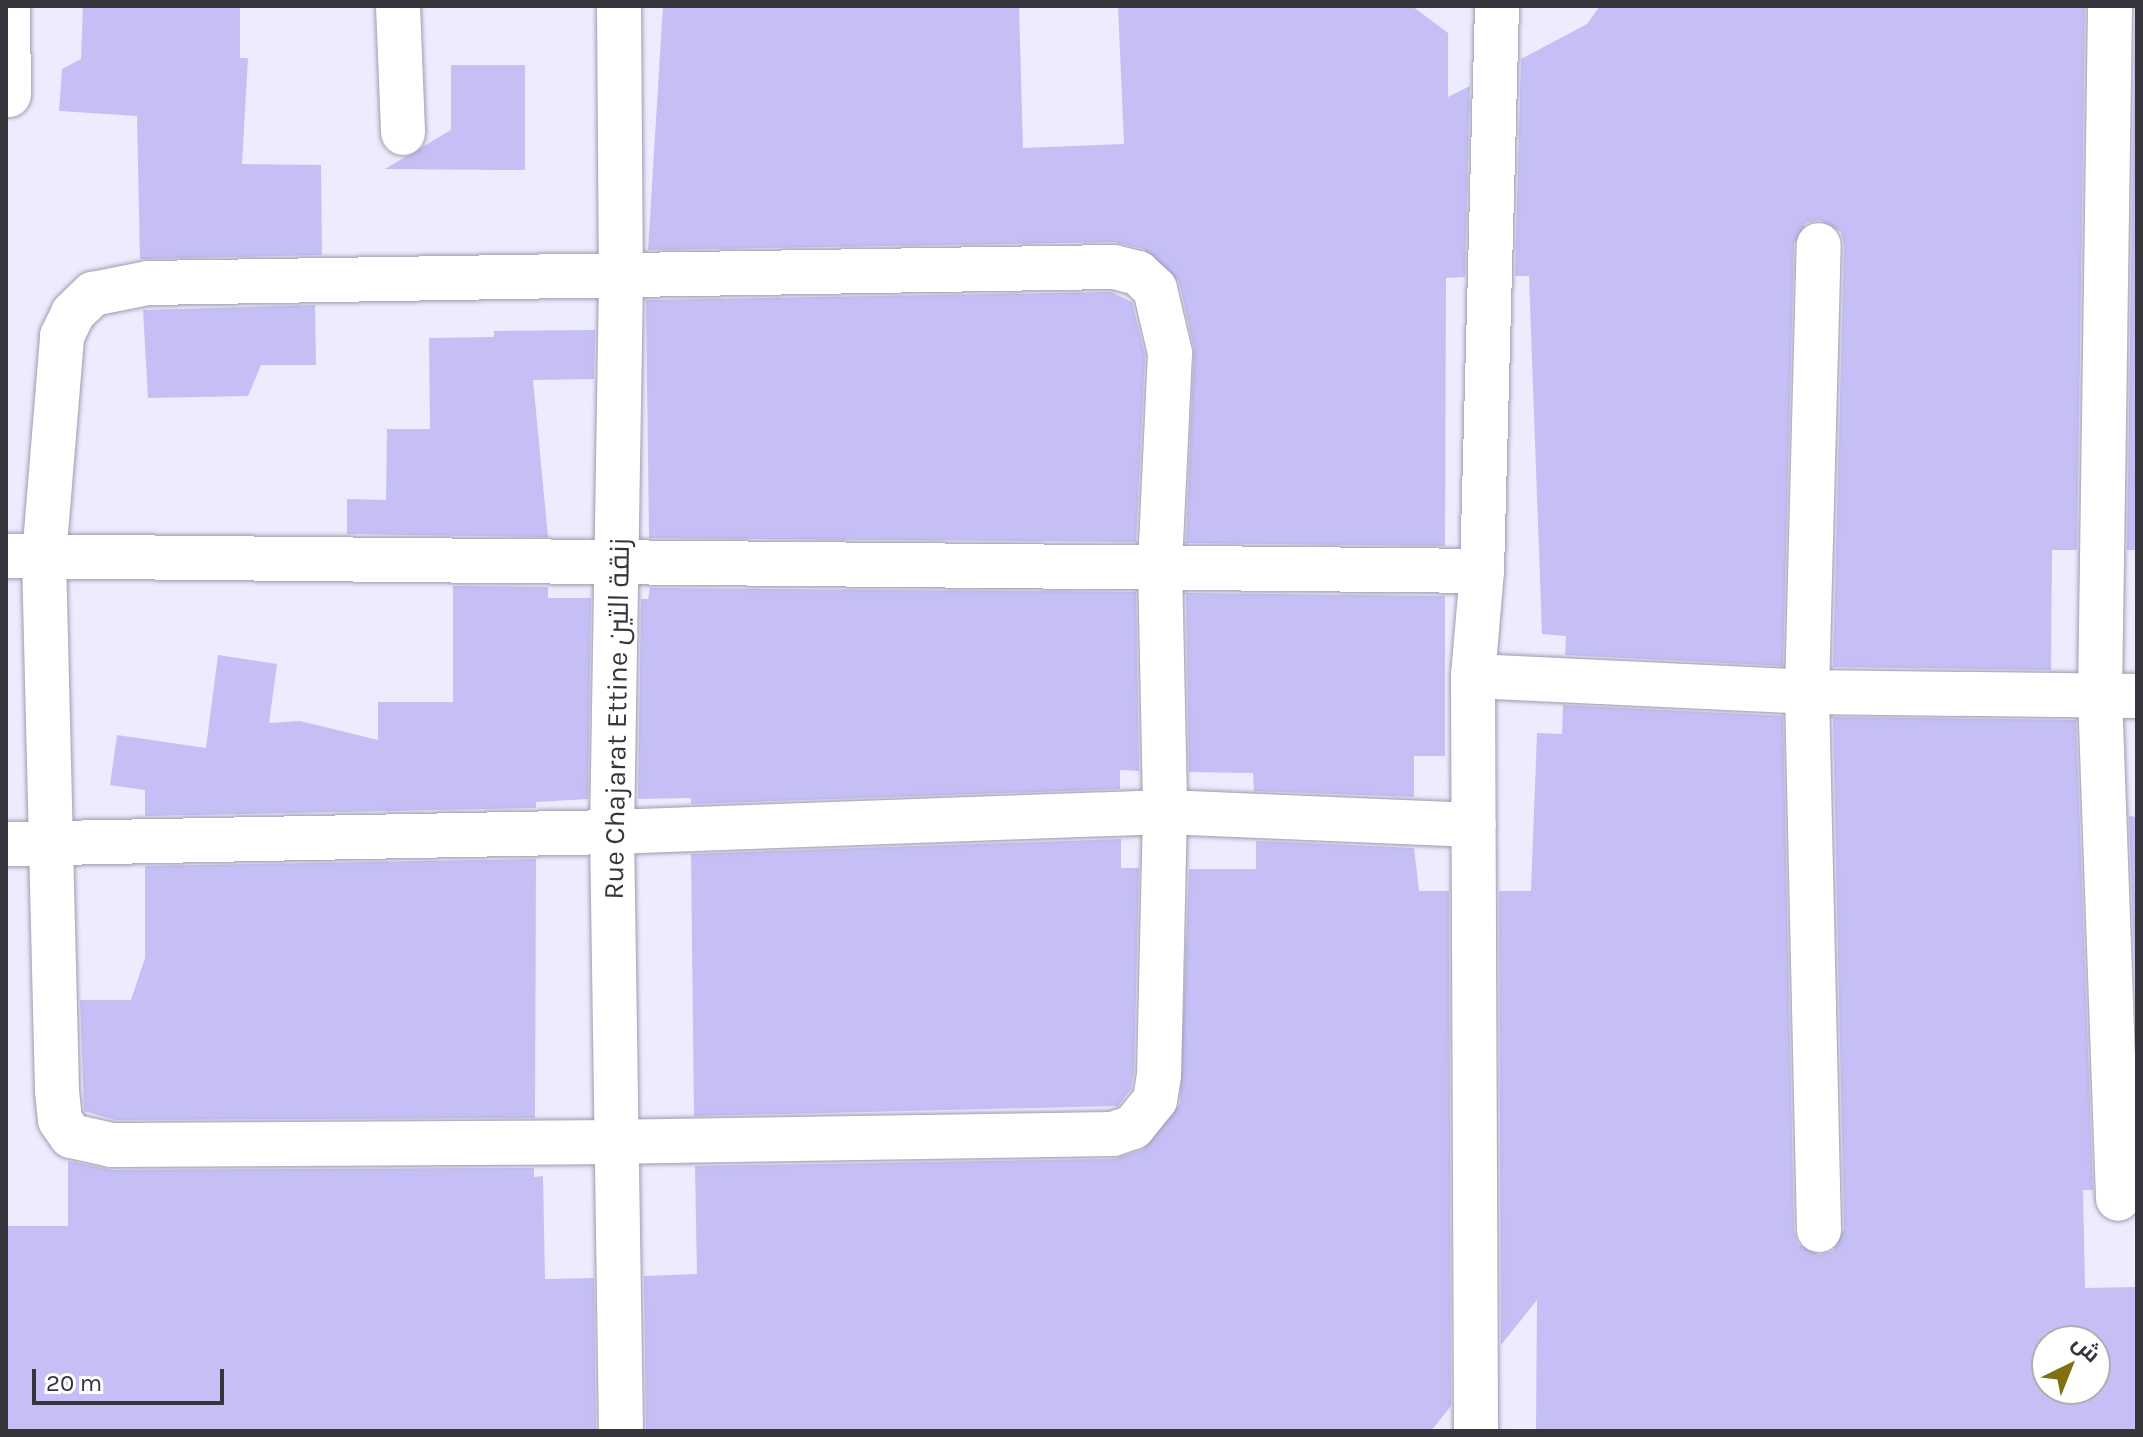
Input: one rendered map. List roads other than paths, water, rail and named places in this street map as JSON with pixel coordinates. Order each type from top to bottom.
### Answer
[{"type":"street","points":[[8,6],[9,95]]},
{"type":"street","points":[[398,6],[403,133]]},
{"type":"street","name":"Rue Chajarat Ettine زنقة التين","points":[[619,6],[619,564],[612,832],[620,1142],[621,1431]]},
{"type":"street","points":[[1476,1431],[1473,676],[1482,571],[1497,6]]},
{"type":"street","points":[[2110,6],[2119,696],[2118,1199]]},
{"type":"street","points":[[1819,245],[1807,692],[1819,1230]]},
{"type":"street","points":[[1114,267],[1138,273],[1155,289],[1170,353],[1160,564],[1165,812],[1159,1075],[1155,1100],[1133,1127],[1113,1134],[620,1142],[112,1145],[71,1136],[60,1120],[57,1090],[50,844],[25,556],[62,336],[73,313],[93,294],[148,283],[621,279],[1114,267]]},
{"type":"street","points":[[25,556],[619,564],[1160,564],[1482,571]]},
{"type":"street","points":[[1473,676],[1807,692],[2119,696]]},
{"type":"street","points":[[6,844],[612,832],[1165,812],[1474,825]]}]
